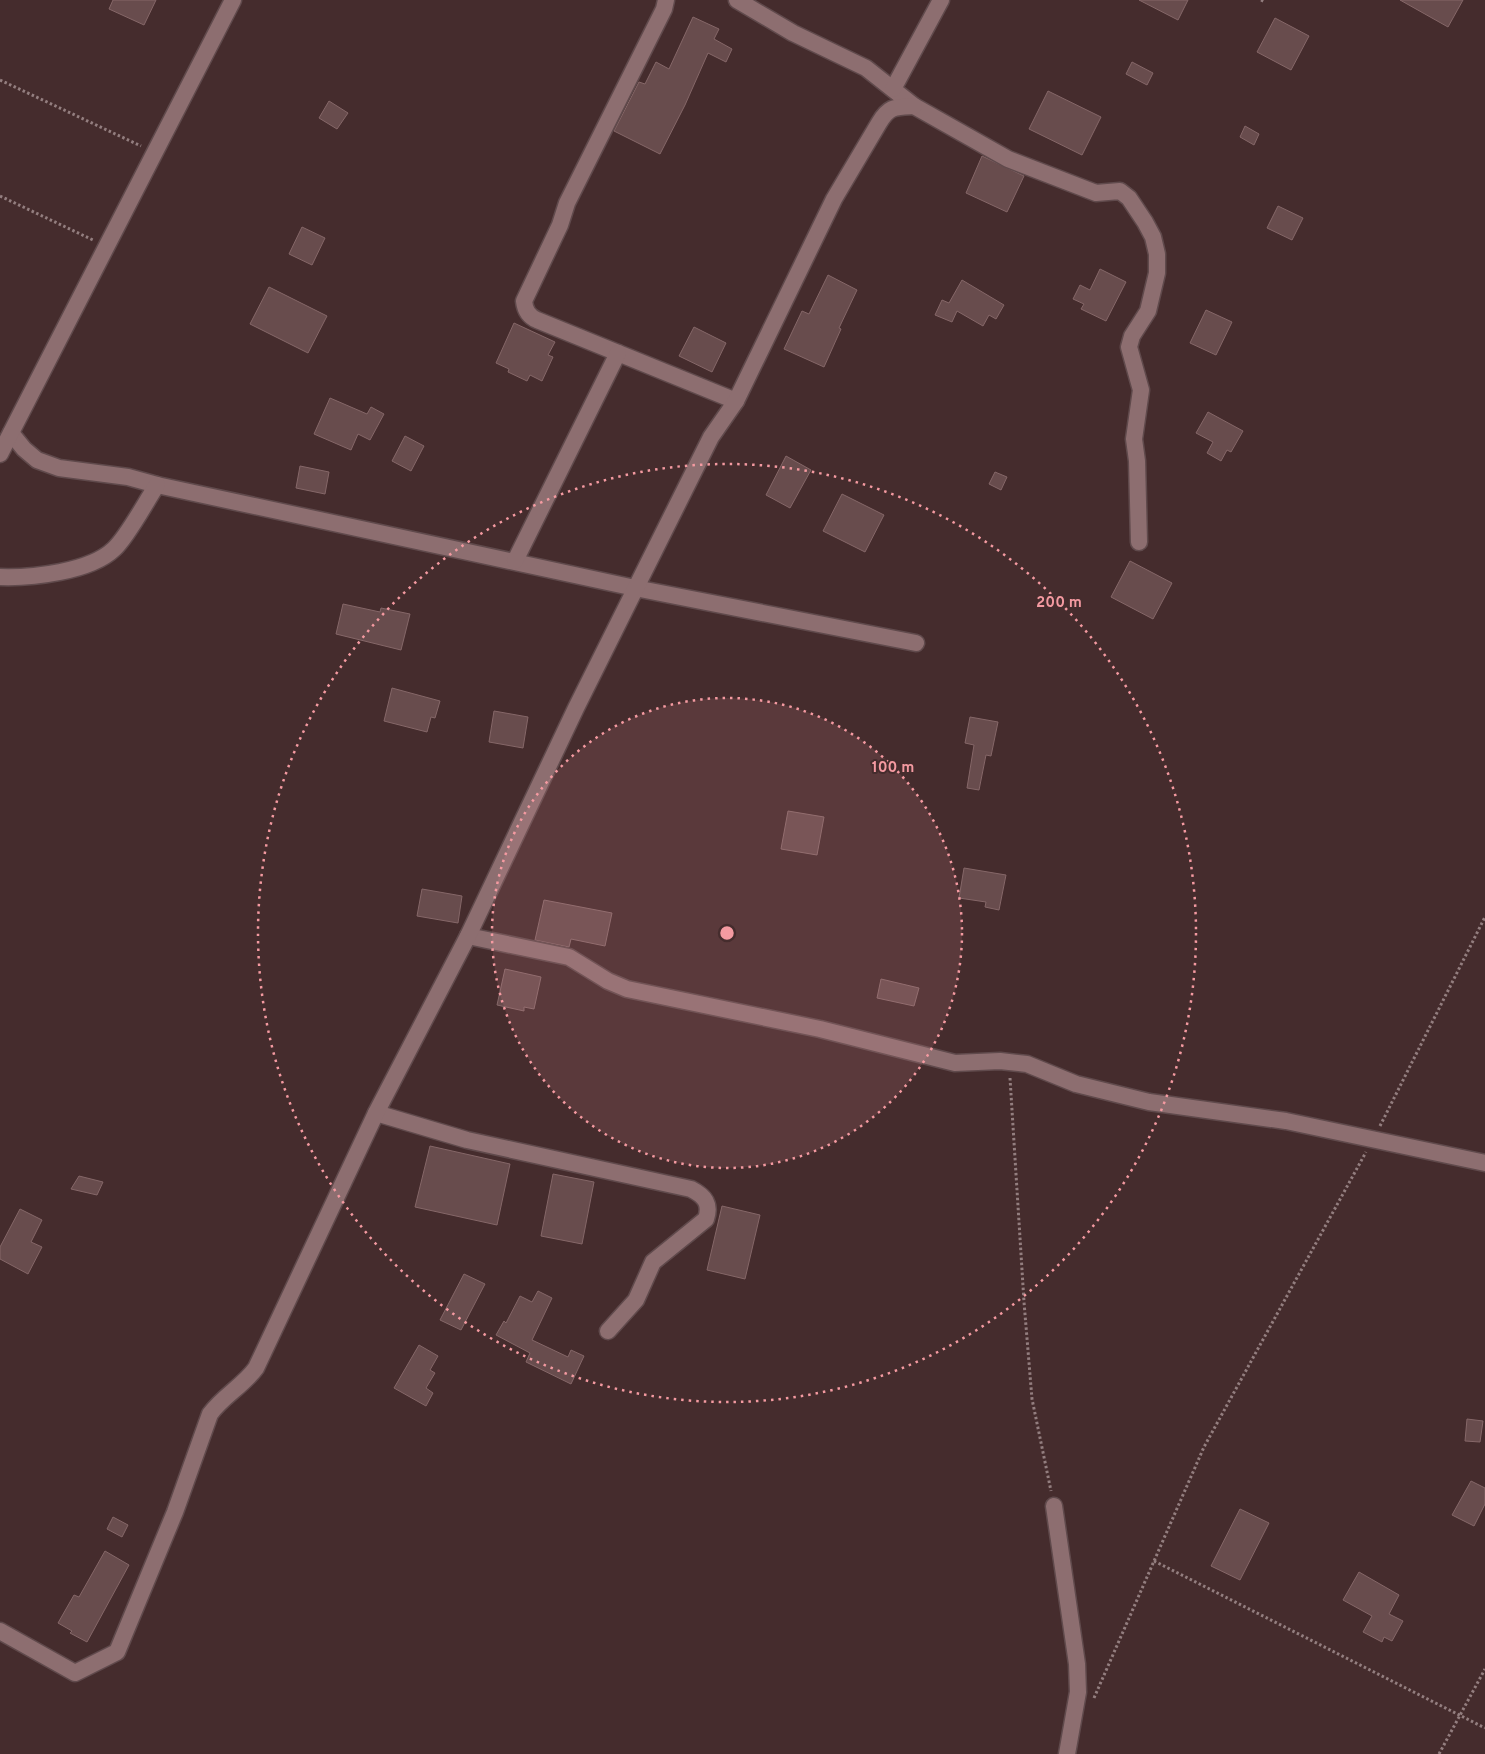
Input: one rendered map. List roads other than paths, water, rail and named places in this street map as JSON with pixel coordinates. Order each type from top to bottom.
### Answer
[{"type":"street","points":[[0,454],[233,0]]},
{"type":"street","points":[[666,0],[664,9],[567,203],[560,225],[524,301],[525,309],[530,317],[736,401]]},
{"type":"street","points":[[737,0],[792,33],[866,68],[914,106],[1008,159],[1096,193],[1120,191],[1128,198],[1153,237],[1157,254],[1158,273],[1148,310],[1132,336],[1129,347],[1141,390],[1134,439],[1137,461],[1138,542]]},
{"type":"street","points":[[893,89],[941,0]]},
{"type":"street","points":[[0,1631],[75,1673],[117,1652],[175,1512],[210,1414],[219,1402],[246,1381],[256,1368],[376,1113],[468,936],[635,588],[711,437],[736,401],[834,198],[886,112],[893,108],[914,106]]},
{"type":"street","points":[[515,561],[618,353]]},
{"type":"street","points":[[11,433],[24,449],[37,460],[59,468],[128,477],[156,485],[635,588],[916,643]]},
{"type":"street","points":[[0,577],[64,571],[104,557],[116,548],[156,485]]},
{"type":"street","points":[[468,936],[568,957],[608,981],[627,989],[820,1029],[955,1062],[1010,1062],[1027,1064],[1076,1084],[1148,1102],[1286,1121],[1372,1141],[1485,1163]]},
{"type":"street","points":[[376,1113],[467,1140],[692,1189],[701,1194],[707,1202],[708,1211],[706,1219],[653,1262],[636,1300],[608,1331]]},
{"type":"street","points":[[1054,1506],[1077,1664],[1078,1692],[1067,1754]]}]
